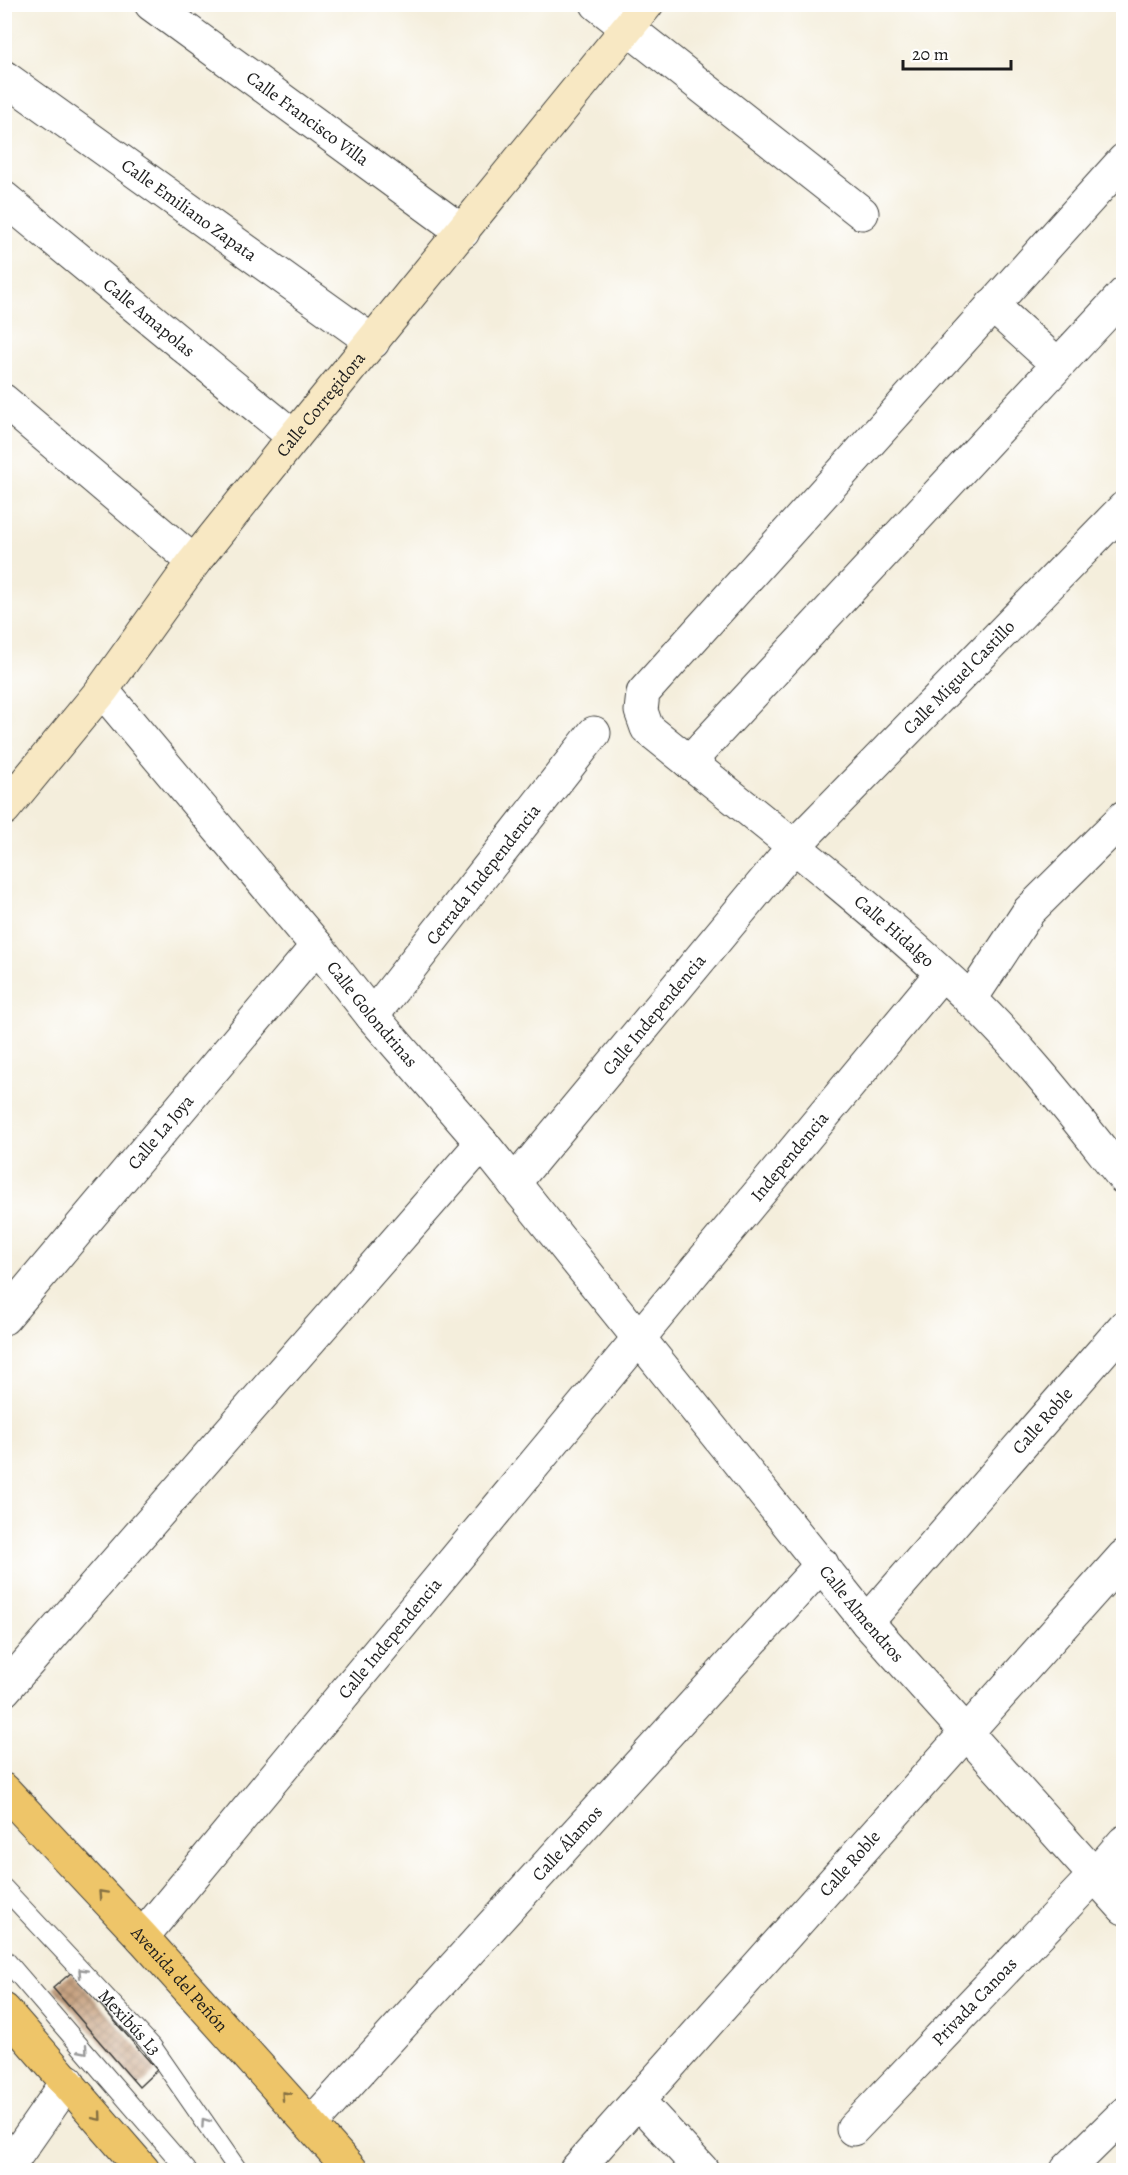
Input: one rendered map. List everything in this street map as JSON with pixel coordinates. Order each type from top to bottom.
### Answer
[{"type":"main road","name":"Calle Corregidora","points":[[4,809],[102,690],[194,562],[638,16]]},
{"type":"main road","name":"Avenida del Peñón","points":[[4,1790],[142,1937],[351,2170]]},
{"type":"main road","points":[[4,2010],[144,2170]]},
{"type":"street","name":"Calle Francisco Villa","points":[[152,4],[463,232]]},
{"type":"street","points":[[597,4],[638,16],[861,213]]},
{"type":"street","name":"Calle Emiliano Zapata","points":[[4,77],[373,342]]},
{"type":"street","points":[[1057,364],[992,305],[1124,160]]},
{"type":"street","name":"Calle Amapolas","points":[[4,198],[294,437]]},
{"type":"street","points":[[689,762],[1124,294]]},
{"type":"street","name":"Calle Hidalgo","points":[[992,305],[643,693],[641,711],[647,728],[794,846],[970,1000],[1070,1109],[1124,1178]]},
{"type":"street","points":[[4,401],[194,562]]},
{"type":"street","name":"Calle Miguel Castillo","points":[[794,846],[1124,508]]},
{"type":"street","name":"Calle Golondrinas","points":[[102,690],[317,946],[372,1016],[482,1143],[638,1340]]},
{"type":"street","name":"Cerrada Independencia","points":[[372,1016],[594,733]]},
{"type":"street","points":[[970,1000],[1029,911],[1124,817]]},
{"type":"street","name":"Calle Independencia","points":[[514,1183],[794,846]]},
{"type":"street","name":"Calle La Joya","points":[[4,1318],[317,946]]},
{"type":"street","name":"Independencia","points":[[638,1340],[942,974]]},
{"type":"street","points":[[4,1690],[482,1143]]},
{"type":"street","name":"Calle Roble","points":[[867,1622],[1124,1327]]},
{"type":"street","name":"Calle Independencia","points":[[142,1937],[638,1340]]},
{"type":"street","name":"Calle Almendros","points":[[638,1340],[867,1622],[1095,1875]]},
{"type":"street","name":"Calle Roble","points":[[576,2170],[967,1735],[1124,1556]]},
{"type":"street","name":"Calle Álamos","points":[[311,2124],[822,1564]]},
{"type":"street","name":"Privada Canoas","points":[[853,2129],[1124,1842]]},
{"type":"street","points":[[1095,1875],[1124,1908]]},
{"type":"street","points":[[6,2170],[68,2081]]},
{"type":"street","points":[[638,2101],[702,2170]]},
{"type":"street","points":[[1067,2170],[1124,2114]]},
{"type":"lane","name":"Mexibús L3","points":[[4,1888],[152,2046],[238,2170]]},
{"type":"lane","points":[[4,1958],[187,2170]]},
{"type":"building","points":[[72,1972],[157,2070],[139,2087],[53,1988]]}]
